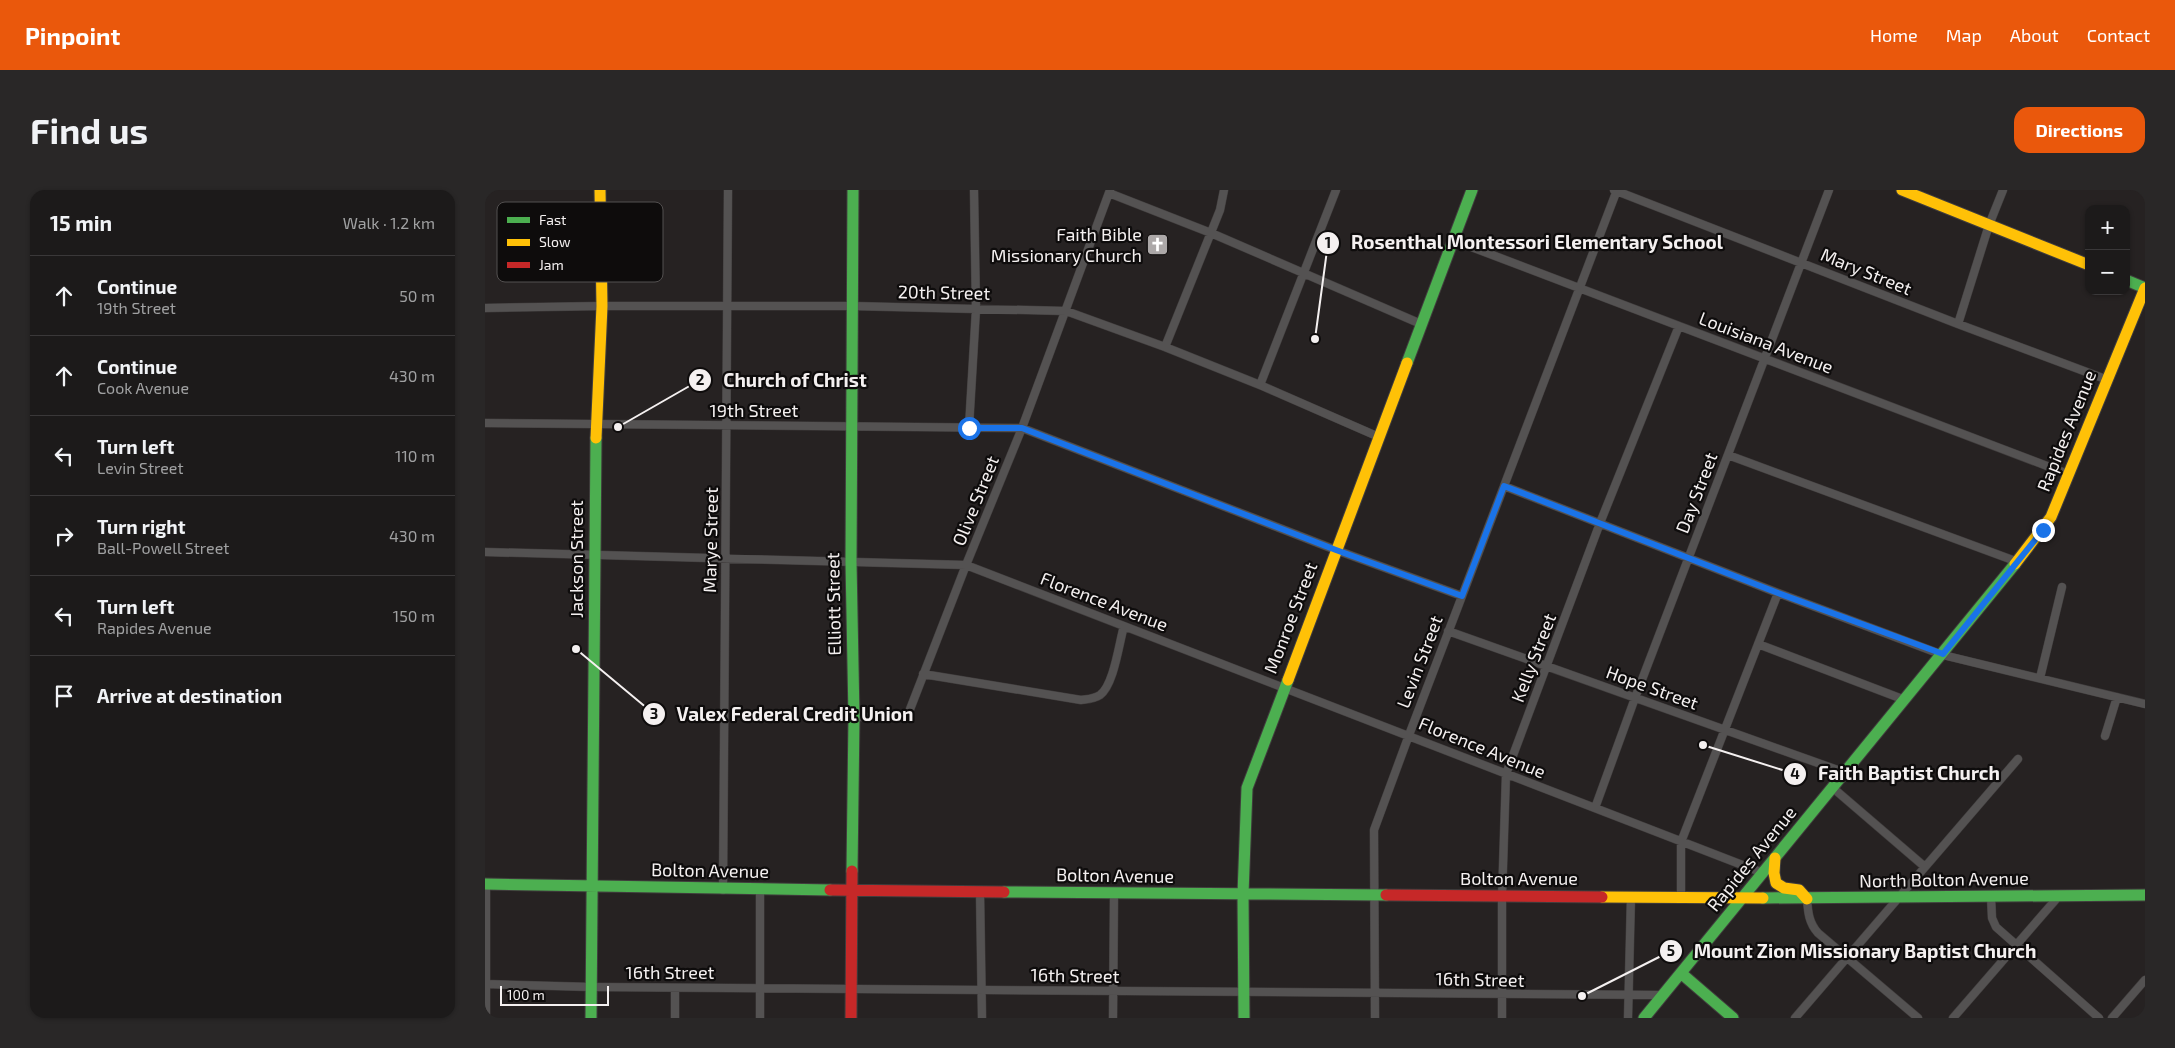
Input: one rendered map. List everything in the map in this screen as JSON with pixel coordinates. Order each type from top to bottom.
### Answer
[{"type":"main road","name":"Elliott Street","points":[[851,1018],[854,717],[851,562],[853,190]]},
{"type":"main road","name":"Monroe Street","points":[[1244,1018],[1243,894],[1247,788],[1472,190]]},
{"type":"main road","points":[[1902,190],[2085,263]]},
{"type":"main road","name":"Jackson Street","points":[[591,1018],[595,424],[602,306],[602,282]]},
{"type":"main road","points":[[2130,282],[2145,288]]},
{"type":"main road","name":"Rapides Avenue","points":[[1644,1018],[1943,654],[2051,517],[2145,288]]},
{"type":"main road","points":[[1775,858],[1774,880],[1785,889],[1799,890],[1807,899]]},
{"type":"main road","name":"Bolton Avenue","points":[[486,884],[723,890],[1114,894],[1631,896],[1681,898],[1744,896]]},
{"type":"main road","name":"North Bolton Avenue","points":[[1744,896],[1807,899],[2145,895]]},
{"type":"main road","points":[[1682,974],[1733,1018]]},
{"type":"street","name":"Marye Street","points":[[723,890],[725,559],[728,425],[728,190]]},
{"type":"street","points":[[969,428],[976,308],[974,190]]},
{"type":"street","points":[[1165,347],[1211,233],[1224,190]]},
{"type":"street","points":[[1260,385],[1305,275],[1336,190]]},
{"type":"street","name":"Mary Street","points":[[1616,190],[1958,324],[2108,380]]},
{"type":"street","name":"Levin Street","points":[[1375,1018],[1374,830],[1616,190]]},
{"type":"street","name":"Day Street","points":[[1595,808],[1635,698],[1829,190]]},
{"type":"street","points":[[1958,324],[1989,224],[2003,190]]},
{"type":"street","points":[[1109,192],[1211,233],[1421,324]]},
{"type":"street","name":"Olive Street","points":[[854,717],[907,717],[1022,428],[1109,192]]},
{"type":"street","name":"Louisiana Avenue","points":[[1453,240],[2068,474]]},
{"type":"street","name":"20th Street","points":[[485,308],[852,306],[1066,311],[1165,347],[1260,385],[1379,437]]},
{"type":"street","name":"Kelly Street","points":[[1502,1018],[1502,897],[1506,774],[1600,523],[1679,326]]},
{"type":"street","name":"19th Street","points":[[485,423],[1022,428]]},
{"type":"street","points":[[1022,428],[1336,550],[1462,596]]},
{"type":"street","points":[[1728,455],[2017,562]]},
{"type":"street","points":[[1504,486],[1778,593],[1943,654],[2145,704]]},
{"type":"street","name":"Florence Avenue","points":[[485,552],[966,566],[1409,735],[1763,873]]},
{"type":"street","points":[[2040,678],[2062,587]]},
{"type":"street","points":[[1681,898],[1681,842],[1778,593]]},
{"type":"street","points":[[923,674],[1081,700],[1093,699],[1101,694],[1109,683],[1124,626]]},
{"type":"street","name":"Hope Street","points":[[1448,631],[1845,773]]},
{"type":"street","points":[[1758,644],[1905,700]]},
{"type":"street","points":[[2105,736],[2117,697]]},
{"type":"street","points":[[1795,1018],[2018,759]]},
{"type":"street","points":[[1833,788],[1925,867]]},
{"type":"street","points":[[486,884],[486,1018]]},
{"type":"street","points":[[760,890],[760,1018]]},
{"type":"street","points":[[980,892],[982,1018]]},
{"type":"street","points":[[1113,1018],[1114,894]]},
{"type":"street","points":[[1628,1018],[1631,896]]},
{"type":"street","points":[[1991,897],[1994,923],[2015,945],[2099,1018]]},
{"type":"street","points":[[1953,1018],[2058,897]]},
{"type":"street","points":[[1807,899],[1812,926],[1918,1018]]},
{"type":"street","points":[[2113,1018],[2145,980]]},
{"type":"street","name":"16th Street","points":[[485,984],[851,990],[1664,995]]},
{"type":"street","points":[[675,988],[675,1018]]},
{"type":"traffic: fast","points":[[852,871],[854,717],[851,562],[853,190]]},
{"type":"traffic: fast","points":[[1407,363],[1472,190]]},
{"type":"traffic: fast","points":[[2130,282],[2145,288]]},
{"type":"traffic: fast","points":[[591,1018],[596,438]]},
{"type":"traffic: fast","points":[[1644,1018],[2015,564]]},
{"type":"traffic: fast","points":[[1244,1018],[1243,894],[1247,788],[1288,680]]},
{"type":"traffic: fast","points":[[485,884],[830,890]]},
{"type":"traffic: fast","points":[[1004,892],[1386,895]]},
{"type":"traffic: fast","points":[[1763,898],[2145,895]]},
{"type":"traffic: fast","points":[[1682,974],[1733,1018]]},
{"type":"traffic: slow","points":[[600,190],[600,202]]},
{"type":"traffic: slow","points":[[1902,190],[2085,263]]},
{"type":"traffic: slow","points":[[596,438],[602,282]]},
{"type":"traffic: slow","points":[[2015,564],[2051,517],[2145,288]]},
{"type":"traffic: slow","points":[[1288,680],[1407,363]]},
{"type":"traffic: slow","points":[[1775,858],[1774,873],[1776,883],[1784,888],[1799,890],[1807,899]]},
{"type":"traffic: slow","points":[[1602,897],[1763,898]]},
{"type":"traffic: jam","points":[[851,1018],[852,871]]},
{"type":"traffic: jam","points":[[830,890],[1004,892]]},
{"type":"traffic: jam","points":[[1386,895],[1602,897]]},
{"type":"place","name":"Faith Bible Missionary Church","points":[[1158,245]]},
{"type":"place","name":"Rosenthal Montessori Elementary School","points":[[1315,339]]},
{"type":"place","name":"Church of Christ","points":[[618,427]]},
{"type":"place","name":"Valex Federal Credit Union","points":[[576,649]]},
{"type":"place","name":"Faith Baptist Church","points":[[1703,745]]},
{"type":"place","name":"Mount Zion Missionary Baptist Church","points":[[1582,996]]},
{"type":"route","points":[[969,428],[1022,428],[1336,550],[1462,596],[1504,486],[1778,593],[1943,654],[2043,530]]}]
